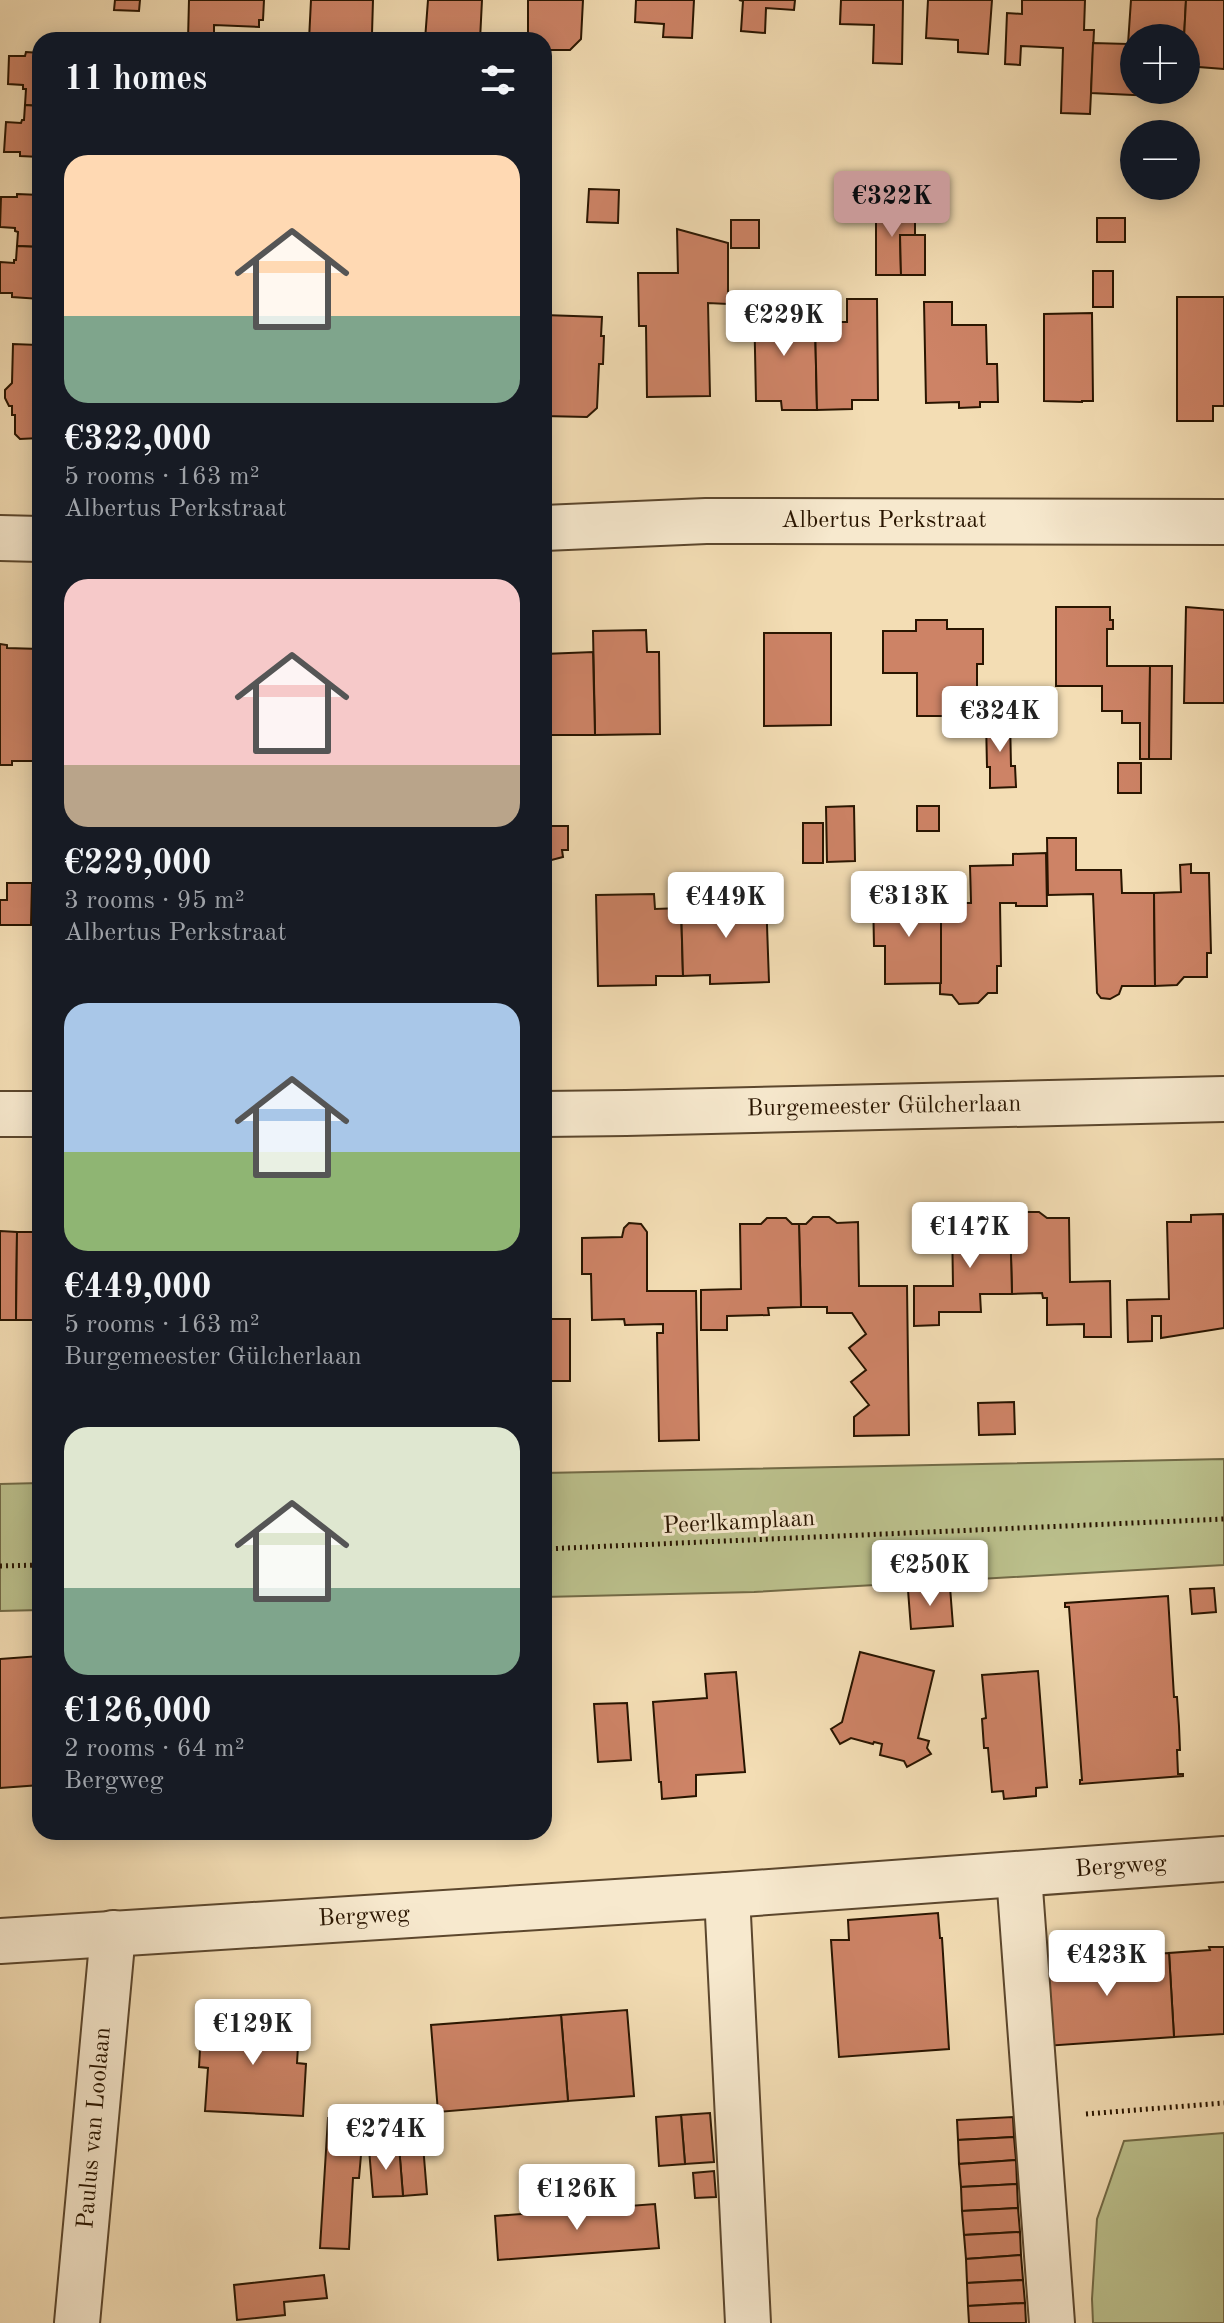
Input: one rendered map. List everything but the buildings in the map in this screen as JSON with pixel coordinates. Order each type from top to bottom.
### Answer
[{"type":"street","name":"Albertus Perkstraat","points":[[552,528],[706,521],[1224,522]]},
{"type":"street","points":[[0,538],[32,539]]},
{"type":"street","name":"Burgemeester Gülcherlaan","points":[[552,1114],[1224,1099]]},
{"type":"street","points":[[0,1114],[32,1114]]},
{"type":"street","name":"Bergweg","points":[[0,1941],[727,1895],[1224,1859]]},
{"type":"street","points":[[1019,1875],[1052,2323]]},
{"type":"street","points":[[727,1895],[748,2323]]},
{"type":"street","name":"Paulus van Loolaan","points":[[77,2323],[113,1933]]},
{"type":"path","name":"Peerlkamplaan","points":[[552,1549],[1224,1519]]},
{"type":"path","points":[[0,1566],[32,1565]]},
{"type":"path","points":[[1037,2119],[1224,2103]]},
{"type":"green space","points":[[1224,1459],[1224,1565],[754,1592],[552,1597],[552,1473]]},
{"type":"green space","points":[[32,1483],[32,1610],[0,1611],[0,1484]]},
{"type":"green space","points":[[1224,2133],[1224,2323],[1093,2323],[1097,2219],[1124,2141]]}]
